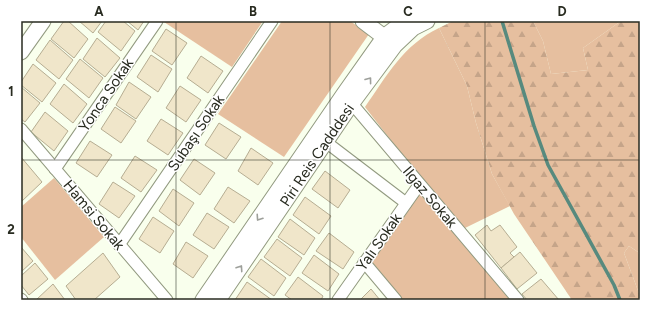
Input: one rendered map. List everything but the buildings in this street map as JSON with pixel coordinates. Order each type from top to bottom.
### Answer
[{"type":"main road","points":[[21,52],[43,21]]},
{"type":"main road","points":[[363,21],[390,41]]},
{"type":"main road","name":"Piri Reis Cadddesi","points":[[203,300],[405,21]]},
{"type":"main road","name":"Piri Reis Cadddesi","points":[[390,41],[426,21]]},
{"type":"main road","name":"Piri Reis Cadddesi","points":[[218,300],[326,142],[348,98]]},
{"type":"street","name":"Yonca Sokak","points":[[55,169],[157,21]]},
{"type":"street","name":"Subaşı Sokak","points":[[119,245],[272,21]]},
{"type":"street","name":"Ilgaz Sokak","points":[[348,98],[518,300]]},
{"type":"street","name":"Hamsi Sokak","points":[[21,129],[167,300]]},
{"type":"street","points":[[326,142],[406,203]]},
{"type":"street","name":"Yalı Sokak","points":[[338,300],[419,184]]},
{"type":"street","points":[[364,262],[396,300]]},
{"type":"green space","points":[[263,21],[232,67],[164,22]]},
{"type":"green space","points":[[282,21],[350,21],[369,34],[284,157],[218,114]]},
{"type":"green space","points":[[453,21],[533,21],[543,41],[551,74],[588,70],[583,48],[621,21],[640,21],[640,256],[638,252],[629,246],[624,253],[640,296],[640,300],[572,300],[514,214],[492,174],[476,123],[467,86],[439,28]]},
{"type":"green space","points":[[533,21],[621,21],[583,48],[588,70],[551,74],[543,41]]},
{"type":"green space","points":[[439,28],[467,86],[476,123],[492,174],[510,206],[465,228],[407,161],[365,107],[388,73],[406,52],[427,35]]},
{"type":"green space","points":[[54,178],[104,237],[55,280],[21,237],[21,207]]},
{"type":"green space","points":[[419,185],[518,300],[396,300],[364,262]]},
{"type":"green space","points":[[629,246],[638,252],[640,256],[640,296],[624,253]]},
{"type":"waterway","points":[[502,21],[534,126],[548,165],[614,285],[620,300]]}]
